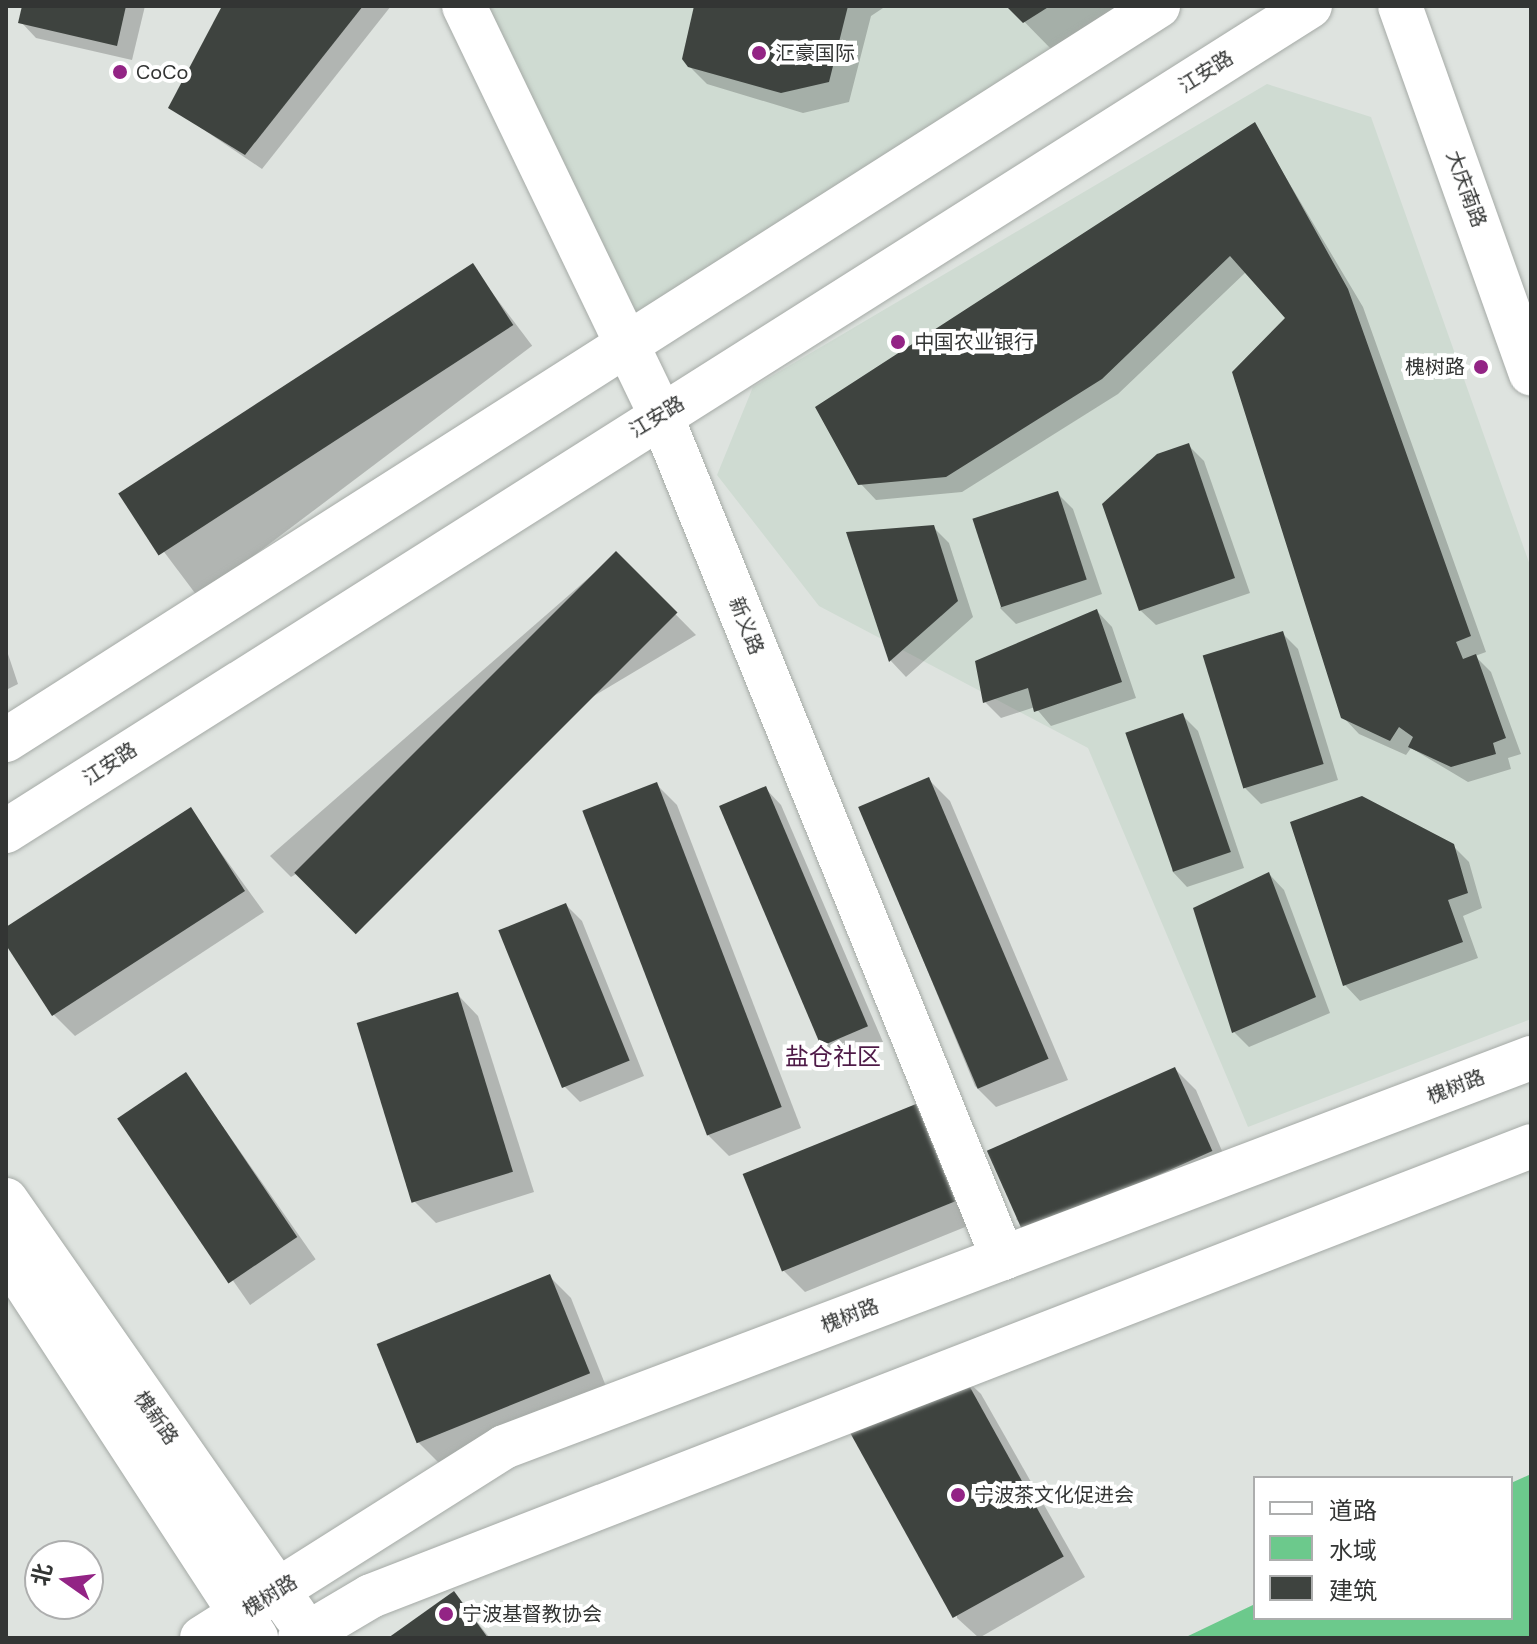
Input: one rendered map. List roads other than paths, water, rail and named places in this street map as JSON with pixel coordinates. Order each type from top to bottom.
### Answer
[{"type":"street","name":"新义路","points":[[464,6],[660,413],[1003,1258]]},
{"type":"street","points":[[6,740],[1158,6]]},
{"type":"street","name":"江安路","points":[[6,831],[660,413],[1310,6]]},
{"type":"street","name":"大庆南路","points":[[1400,6],[1531,373]]},
{"type":"street","name":"槐树路","points":[[202,1638],[258,1615],[504,1447],[1531,1058]]},
{"type":"street","points":[[305,1635],[371,1596],[1531,1146]]},
{"type":"street","name":"槐新路","points":[[6,1200],[258,1615]]},
{"type":"street","name":"槐新路","points":[[6,1254],[258,1615],[305,1635]]},
{"type":"water","points":[[1531,1474],[1531,1638],[1184,1638],[1253,1605],[1253,1620],[1513,1620],[1513,1482]]},
{"type":"place","name":"汇豪国际","points":[[759,53]]},
{"type":"place","name":"CoCo","points":[[120,72]]},
{"type":"place","name":"中国农业银行","points":[[898,342]]},
{"type":"place","name":"槐树路","points":[[1481,367]]},
{"type":"place","name":"宁波茶文化促进会","points":[[958,1495]]},
{"type":"place","name":"宁波基督教协会","points":[[446,1614]]},
{"type":"district","name":"盐仓社区","points":[[833,1057]]}]
